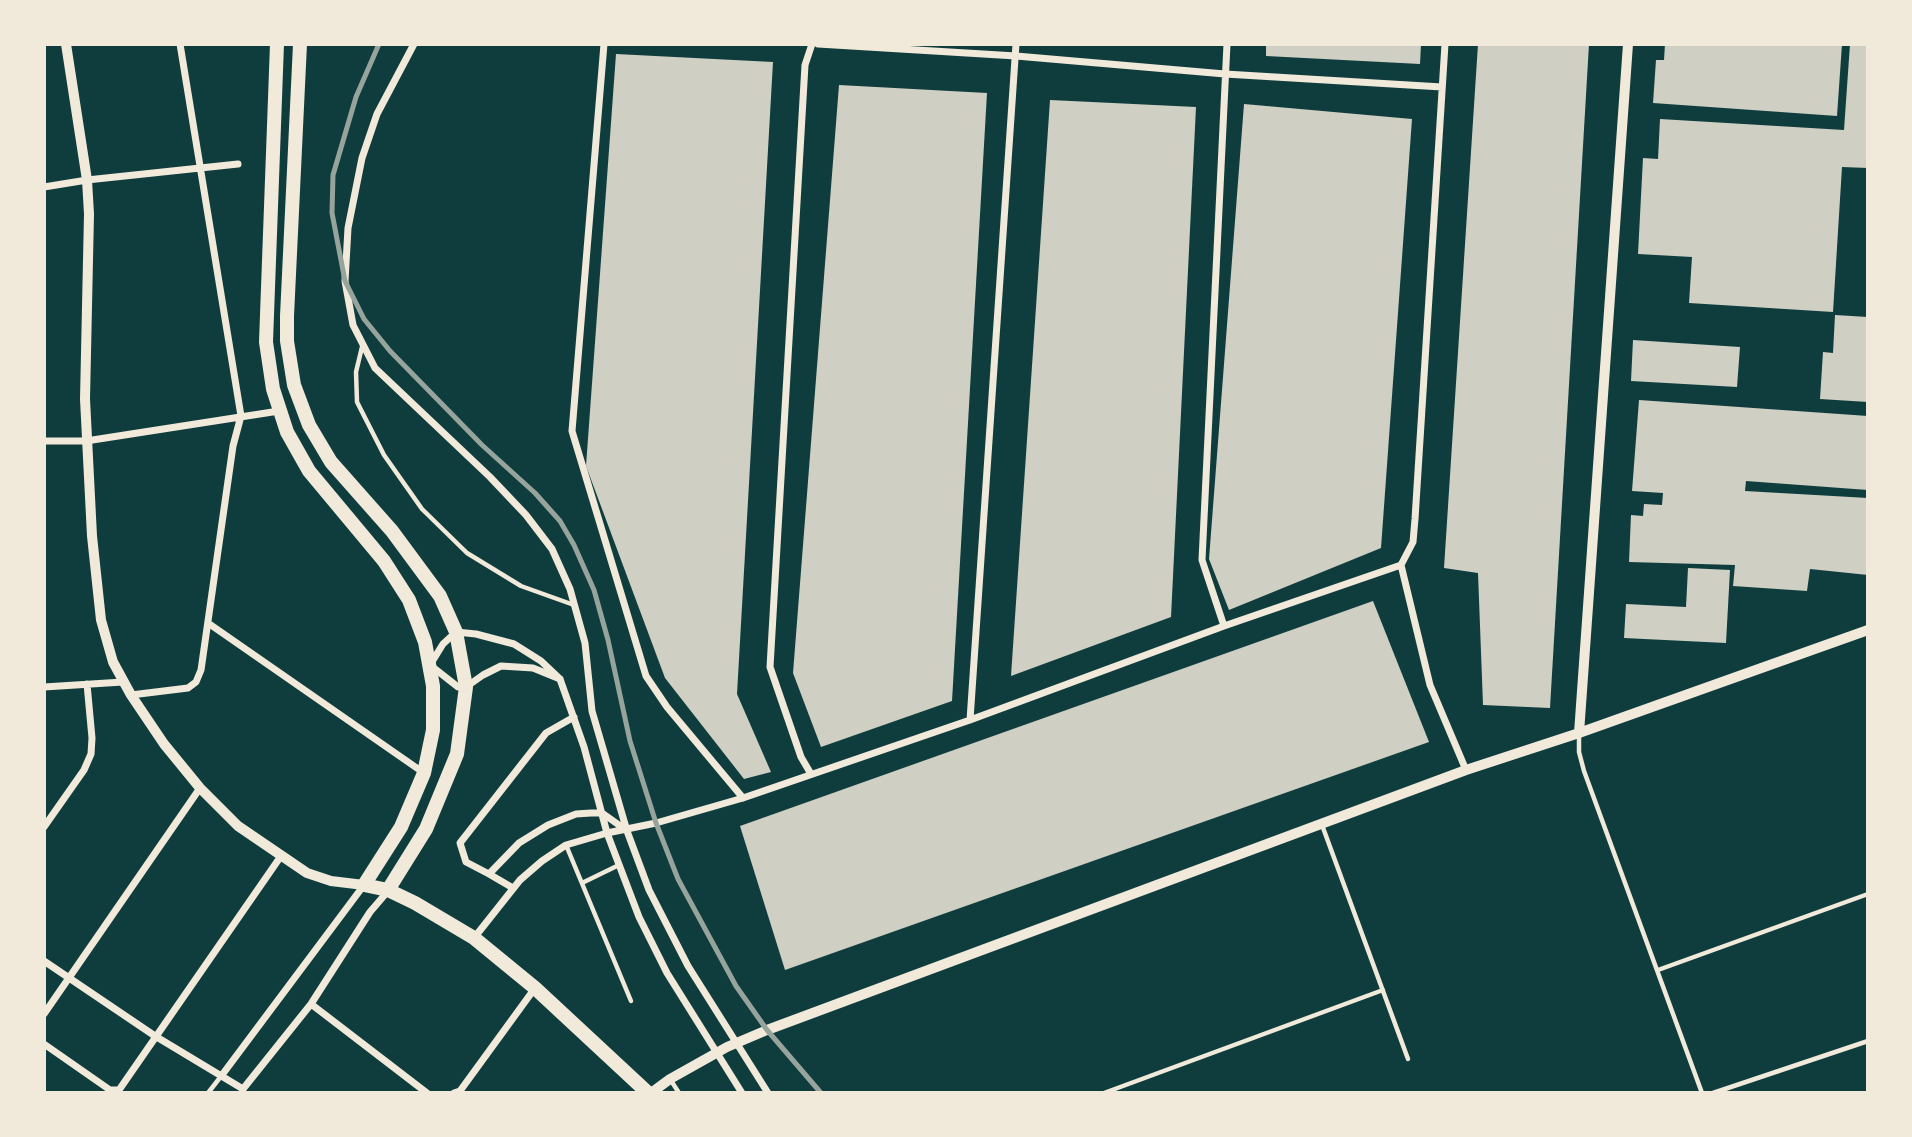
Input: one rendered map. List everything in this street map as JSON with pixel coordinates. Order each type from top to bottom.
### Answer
[{"type":"main road","points":[[277,44],[266,342],[279,411],[292,442],[309,471],[397,580],[418,620],[430,665],[433,719],[424,773],[401,827],[364,885],[388,890],[445,919],[474,938],[535,988],[650,1093]]},
{"type":"main road","points":[[300,44],[287,316],[287,341],[294,385],[309,425],[331,462],[392,531],[440,596],[456,632],[466,687],[457,754],[426,829],[388,890]]},
{"type":"street","points":[[66,44],[87,180],[90,238],[85,357],[86,441],[92,536],[101,620],[113,662],[131,695],[164,744],[200,788],[238,826],[307,873],[331,881],[364,885],[222,1075]]},
{"type":"street","points":[[131,695],[188,688],[196,682],[201,670],[233,446],[241,416],[180,44]]},
{"type":"street","points":[[414,44],[369,134],[348,228],[345,281],[353,325],[375,368],[526,515],[552,549],[574,605],[584,643],[592,711],[627,831],[649,890],[688,965],[768,1093]]},
{"type":"street","points":[[604,44],[572,431],[646,676],[667,707],[743,798]]},
{"type":"street","points":[[811,774],[801,757],[770,667],[805,65],[812,44]]},
{"type":"street","points":[[818,44],[1442,87]]},
{"type":"street","points":[[970,720],[1016,44]]},
{"type":"street","points":[[1224,626],[1202,560],[1227,44]]},
{"type":"street","points":[[1445,44],[1415,519],[1413,542],[1401,565],[1430,685],[1466,770]]},
{"type":"street","points":[[1579,733],[1628,44]]},
{"type":"street","points":[[44,187],[238,164]]},
{"type":"street","points":[[44,441],[86,441],[279,411]]},
{"type":"street","points":[[474,938],[513,888],[542,861],[566,845],[607,832],[627,831],[743,798],[970,720],[1224,626],[1401,565]]},
{"type":"street","points":[[208,623],[424,773]]},
{"type":"street","points":[[650,1093],[727,1047],[755,1035],[1466,770],[1579,733],[1868,630]]},
{"type":"street","points":[[560,679],[533,668],[501,666],[466,687],[458,687],[430,665],[443,643],[456,632],[476,634],[514,644],[541,661],[560,679],[574,717],[607,832],[639,917],[667,973],[742,1093]]},
{"type":"street","points":[[44,687],[123,682]]},
{"type":"street","points":[[44,827],[84,770],[91,754],[87,684]]},
{"type":"street","points":[[513,888],[466,862],[460,843],[546,733],[574,717]]},
{"type":"street","points":[[44,1014],[200,788]]},
{"type":"street","points":[[489,874],[519,843],[548,825],[576,814],[602,813],[627,831]]},
{"type":"street","points":[[44,1044],[110,1090],[117,1091],[122,1088],[155,1036],[281,856]]},
{"type":"street","points":[[44,961],[155,1036],[243,1089],[311,1004],[370,912],[388,890]]},
{"type":"street","points":[[454,1093],[460,1091],[535,988]]},
{"type":"street","points":[[311,1004],[427,1093]]},
{"type":"lane","points":[[362,346],[356,372],[357,402],[384,455],[422,509],[467,554],[521,586],[574,605]]},
{"type":"lane","points":[[1579,733],[1579,752],[1584,771],[1702,1093]]},
{"type":"lane","points":[[1322,825],[1408,1059]]},
{"type":"lane","points":[[566,845],[631,1001]]},
{"type":"lane","points":[[582,883],[619,865]]},
{"type":"lane","points":[[1658,970],[1868,894]]},
{"type":"lane","points":[[1104,1093],[1383,990]]},
{"type":"lane","points":[[1713,1093],[1868,1041]]},
{"type":"lane","points":[[208,1093],[222,1075]]},
{"type":"lane","points":[[670,1079],[679,1093]]},
{"type":"building","points":[[1266,44],[1421,44],[1420,64],[1266,56]]},
{"type":"building","points":[[1478,44],[1589,44],[1550,708],[1483,705],[1478,573],[1444,568]]},
{"type":"building","points":[[1665,44],[1842,44],[1837,116],[1653,103],[1656,60],[1664,60]]},
{"type":"building","points":[[1850,44],[1868,44],[1868,168],[1842,167],[1833,312],[1689,303],[1692,257],[1638,254],[1643,158],[1658,159],[1660,119],[1844,130]]},
{"type":"building","points":[[616,54],[773,62],[737,694],[771,772],[744,779],[665,678],[586,466]]},
{"type":"building","points":[[839,85],[987,93],[952,701],[821,747],[793,673]]},
{"type":"building","points":[[1050,100],[1196,107],[1171,617],[1011,676]]},
{"type":"building","points":[[1244,104],[1412,119],[1381,548],[1229,610],[1209,559]]},
{"type":"building","points":[[1835,315],[1868,317],[1868,402],[1820,399],[1823,352],[1833,353]]},
{"type":"building","points":[[1633,340],[1740,347],[1737,387],[1631,381]]},
{"type":"building","points":[[1639,400],[1868,416],[1868,490],[1746,481],[1745,491],[1868,498],[1868,575],[1810,569],[1807,591],[1733,586],[1735,565],[1629,562],[1631,515],[1643,516],[1644,504],[1662,505],[1663,493],[1632,491]]},
{"type":"building","points":[[1688,568],[1730,570],[1726,643],[1624,638],[1626,604],[1686,607]]},
{"type":"building","points":[[1373,601],[1429,742],[785,970],[740,826]]},
{"type":"railway","points":[[379,44],[356,97],[333,175],[332,213],[345,281],[364,319],[390,351],[482,445],[535,493],[560,521],[594,590],[630,741],[656,823],[678,879],[736,986],[767,1030],[821,1093]]}]
